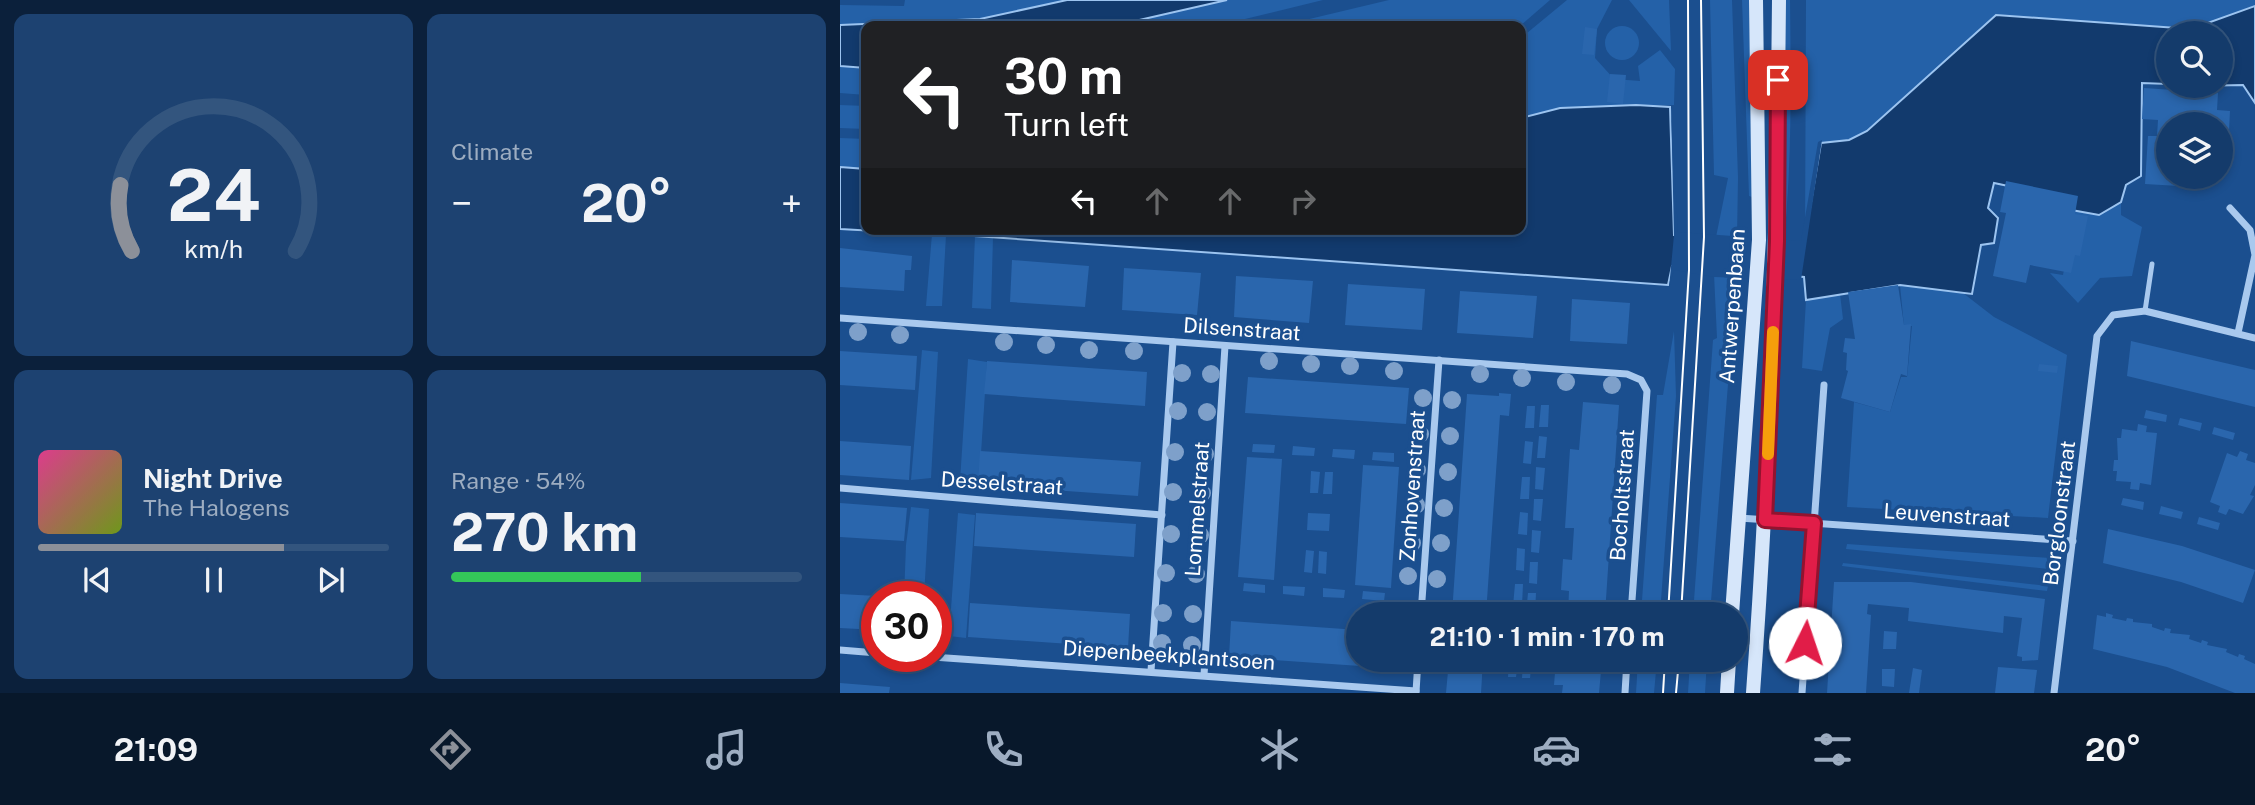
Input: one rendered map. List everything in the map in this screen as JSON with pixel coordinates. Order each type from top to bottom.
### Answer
[{"type":"street","name":"Antwerpenbaan","points":[[1733,602],[1758,275],[1756,0]]},
{"type":"street","name":"Antwerpenbaan","points":[[1753,693],[1765,520],[1776,277],[1779,0]]},
{"type":"street","points":[[2231,208],[2250,230],[2255,255],[2238,332]]},
{"type":"street","points":[[2145,311],[2255,338]]},
{"type":"street","name":"Borgloonstraat","points":[[2054,693],[2097,336],[2113,315],[2145,311]]},
{"type":"street","name":"Dilsenstraat","points":[[840,318],[1627,374],[1641,380]]},
{"type":"street","name":"Lommelstraat","points":[[1151,671],[1173,342]]},
{"type":"street","name":"Lommelstraat","points":[[1204,675],[1225,346]]},
{"type":"street","name":"Zonhovenstraat","points":[[1421,602],[1439,360]]},
{"type":"street","name":"Bocholtstraat","points":[[1632,602],[1647,391],[1641,380]]},
{"type":"street","points":[[1802,693],[1824,386]]},
{"type":"street","name":"Desselstraat","points":[[840,488],[1162,515]]},
{"type":"street","name":"Leuvenstraat","points":[[1739,518],[2073,541]]},
{"type":"street","points":[[840,650],[861,652]]},
{"type":"street","name":"Diepenbeekplantsoen","points":[[952,658],[1416,692]]},
{"type":"street","points":[[1416,692],[1417,672]]},
{"type":"street","points":[[1625,693],[1626,672]]},
{"type":"street","points":[[1727,693],[1728,672]]},
{"type":"lane","points":[[2145,311],[2152,264]]},
{"type":"shaded area","points":[[905,0],[1067,0],[980,19],[861,21],[861,24],[840,25],[840,5],[904,6]]},
{"type":"shaded area","points":[[1067,0],[1227,0],[1135,21],[933,21],[980,19]]},
{"type":"shaded area","points":[[1227,0],[1323,0],[1237,21],[1135,21]]},
{"type":"shaded area","points":[[1389,0],[1550,0],[1526,21],[1301,21]]},
{"type":"shaded area","points":[[1567,0],[1612,0],[1597,29],[1595,58],[1614,79],[1640,81],[1638,66],[1660,50],[1675,69],[1674,105],[1560,108],[1526,117],[1526,34]]},
{"type":"shaded area","points":[[1629,0],[1669,0],[1671,51]]},
{"type":"shaded area","points":[[1710,0],[1732,0],[1738,178],[1737,238],[1716,237],[1728,178],[1714,175]]},
{"type":"shaded area","points":[[1742,0],[1749,0],[1752,197],[1749,196]]},
{"type":"shaded area","points":[[1782,0],[1790,0],[1791,60],[1790,151],[1784,241]]},
{"type":"shaded area","points":[[1806,0],[2255,0],[2255,6],[2213,21],[2156,21],[2156,26],[1996,15],[1867,131],[1849,140],[1805,242]]},
{"type":"shaded area","points":[[2255,6],[2255,103],[2243,85],[2233,85],[2233,21],[2213,21]]},
{"type":"shaded area","points":[[1996,15],[2156,26],[2156,84],[2142,83],[2141,176],[2126,185],[2121,202],[2099,215],[2055,207],[2050,195],[1994,183],[1988,208],[1998,218],[1994,243],[1981,245],[1972,294],[1900,285],[1806,300],[1804,277],[1672,266],[1668,285],[975,236],[1526,235],[1526,117],[1560,108],[1636,105],[1670,107],[1674,235],[1804,244],[1821,143],[1849,140],[1867,131]]},
{"type":"shaded area","points":[[861,24],[861,68],[840,66],[840,25]]},
{"type":"shaded area","points":[[1622,26],[1634,31],[1639,43],[1634,55],[1622,60],[1610,55],[1605,43],[1610,31]]},
{"type":"shaded area","points":[[840,66],[861,68],[861,95],[840,93]]},
{"type":"shaded area","points":[[840,105],[861,106],[861,129],[840,128]]},
{"type":"shaded area","points":[[840,138],[861,139],[861,169],[840,167]]},
{"type":"shaded area","points":[[840,167],[861,169],[861,230],[840,229]]},
{"type":"shaded area","points":[[2045,194],[2099,215],[2121,202],[2121,215],[2142,227],[2132,276],[2100,278],[2078,303],[2050,273],[2063,275],[2066,259]]},
{"type":"shaded area","points":[[932,235],[946,235],[942,306],[926,306]]},
{"type":"shaded area","points":[[975,236],[993,237],[991,309],[972,308]]},
{"type":"shaded area","points":[[1734,273],[1726,334],[1732,333],[1711,602],[1694,602],[1713,340],[1717,338],[1714,274]]},
{"type":"shaded area","points":[[1900,285],[1963,293],[1994,317],[2067,355],[2048,518],[1847,507],[1854,402],[1890,412],[1901,377],[1907,377],[1912,326],[1904,326]]},
{"type":"shaded area","points":[[1840,294],[1843,319],[1830,328],[1822,371],[1802,368],[1806,300]]},
{"type":"shaded area","points":[[1674,331],[1676,396],[1661,602],[1642,602],[1657,395],[1663,395]]},
{"type":"shaded area","points":[[922,350],[938,352],[931,478],[911,480]]},
{"type":"shaded area","points":[[968,359],[987,362],[979,484],[960,481]]},
{"type":"shaded area","points":[[911,507],[929,509],[925,581],[905,581]]},
{"type":"shaded area","points":[[958,513],[975,515],[966,638],[952,636]]},
{"type":"shaded area","points":[[1847,544],[2050,558],[2049,569],[1846,549]]},
{"type":"shaded area","points":[[1843,563],[2048,586],[2047,591],[1842,566]]},
{"type":"shaded area","points":[[1637,672],[1656,672],[1654,693],[1636,693]]},
{"type":"shaded area","points":[[1689,672],[1706,672],[1705,693],[1688,693]]},
{"type":"pier","points":[[1671,103],[1678,232],[1801,241],[1818,142],[1822,140],[1801,280],[1714,277],[1674,270],[1669,288],[1674,235]]},
{"type":"building","points":[[1585,27],[1597,29],[1594,55],[1582,54]]},
{"type":"building","points":[[1610,74],[1626,75],[1623,104],[1607,102]]},
{"type":"building","points":[[2144,88],[2156,89],[2156,98],[2218,98],[2217,110],[2230,111],[2156,112],[2156,120],[2142,119]]},
{"type":"building","points":[[2148,136],[2156,136],[2156,185],[2145,184]]},
{"type":"building","points":[[2006,181],[2078,196],[2075,214],[2088,216],[2080,256],[2075,255],[2071,273],[2030,265],[2026,283],[1993,276],[2006,213],[2000,212]]},
{"type":"building","points":[[840,248],[912,256],[911,270],[905,270],[904,291],[840,287]]},
{"type":"building","points":[[1012,260],[1089,266],[1085,307],[1010,302]]},
{"type":"building","points":[[1124,268],[1201,273],[1197,315],[1122,310]]},
{"type":"building","points":[[1236,276],[1313,281],[1309,323],[1234,317]]},
{"type":"building","points":[[1348,284],[1425,289],[1422,330],[1345,325]]},
{"type":"building","points":[[1898,285],[1904,325],[1911,324],[1907,376],[1901,374],[1890,412],[1841,398],[1848,371],[1847,353],[1843,352],[1845,338],[1855,339],[1848,292]]},
{"type":"building","points":[[1460,291],[1537,296],[1533,338],[1457,333]]},
{"type":"building","points":[[1572,299],[1630,303],[1627,344],[1570,341]]},
{"type":"building","points":[[2131,341],[2255,370],[2255,407],[2127,376]]},
{"type":"building","points":[[840,351],[917,356],[915,390],[840,385]]},
{"type":"building","points":[[987,361],[1147,372],[1145,406],[984,394]]},
{"type":"building","points":[[2039,364],[2058,366],[2057,373],[2038,371]]},
{"type":"building","points":[[1248,377],[1409,388],[1406,424],[1245,413]]},
{"type":"building","points":[[1499,393],[1511,394],[1509,416],[1500,415],[1487,602],[1453,602],[1467,394],[1499,396]]},
{"type":"building","points":[[1583,402],[1619,405],[1606,602],[1569,602],[1569,591],[1561,590],[1563,559],[1572,560],[1574,528],[1565,528],[1570,449],[1579,450]]},
{"type":"building","points":[[1541,405],[1549,405],[1548,427],[1539,427]]},
{"type":"building","points":[[1527,406],[1535,406],[1534,428],[1525,428]]},
{"type":"building","points":[[2146,410],[2167,415],[2166,422],[2144,418]]},
{"type":"building","points":[[2180,418],[2202,423],[2200,431],[2178,425]]},
{"type":"building","points":[[2138,424],[2147,426],[2146,432],[2157,433],[2151,485],[2140,483],[2139,490],[2130,489],[2131,482],[2116,481],[2117,471],[2113,471],[2114,460],[2118,460],[2117,438],[2121,438],[2122,429],[2137,431]]},
{"type":"building","points":[[2214,427],[2235,433],[2233,440],[2212,434]]},
{"type":"building","points":[[1539,436],[1547,437],[1545,458],[1537,458]]},
{"type":"building","points":[[840,441],[911,446],[909,480],[840,475]]},
{"type":"building","points":[[1525,441],[1533,442],[1531,464],[1523,463]]},
{"type":"building","points":[[1253,444],[1275,445],[1274,453],[1252,452]]},
{"type":"building","points":[[1293,446],[1315,448],[1314,456],[1292,455]]},
{"type":"building","points":[[1333,449],[1355,450],[1354,459],[1332,457]]},
{"type":"building","points":[[980,451],[1141,462],[1138,496],[978,485]]},
{"type":"building","points":[[2240,451],[2248,454],[2246,460],[2255,463],[2255,485],[2250,495],[2254,496],[2243,514],[2229,509],[2226,515],[2218,512],[2220,506],[2210,502],[2227,453],[2237,457]]},
{"type":"building","points":[[1373,452],[1394,453],[1394,462],[1372,460]]},
{"type":"building","points":[[1247,457],[1282,459],[1274,580],[1238,577]]},
{"type":"building","points":[[1363,465],[1399,467],[1391,588],[1355,585]]},
{"type":"building","points":[[1536,467],[1545,468],[1543,490],[1535,489]]},
{"type":"building","points":[[1311,471],[1320,472],[1318,493],[1310,493]]},
{"type":"building","points":[[1325,472],[1333,472],[1332,494],[1323,494]]},
{"type":"building","points":[[1522,477],[1530,477],[1529,499],[1520,499]]},
{"type":"building","points":[[2123,498],[2144,502],[2143,510],[2121,505]]},
{"type":"building","points":[[1534,499],[1543,499],[1541,521],[1533,520]]},
{"type":"building","points":[[840,503],[907,508],[904,541],[840,537]]},
{"type":"building","points":[[2161,506],[2183,512],[2181,519],[2159,514]]},
{"type":"building","points":[[1520,512],[1528,513],[1527,535],[1518,534]]},
{"type":"building","points":[[976,513],[1136,524],[1134,557],[974,546]]},
{"type":"building","points":[[1308,513],[1330,514],[1329,531],[1307,530]]},
{"type":"building","points":[[2199,517],[2220,523],[2218,530],[2197,524]]},
{"type":"building","points":[[2108,529],[2182,546],[2255,570],[2243,603],[2181,582],[2103,563]]},
{"type":"building","points":[[1532,530],[1541,531],[1539,553],[1531,552]]},
{"type":"building","points":[[1517,548],[1525,549],[1524,571],[1516,570]]},
{"type":"building","points":[[1306,550],[1314,551],[1312,573],[1304,572]]},
{"type":"building","points":[[1319,551],[1327,552],[1326,574],[1318,573]]},
{"type":"building","points":[[1530,562],[1538,562],[1537,584],[1529,583]]},
{"type":"building","points":[[1834,582],[1911,582],[2045,599],[2038,660],[2022,661],[2022,657],[2017,656],[2022,618],[2004,616],[2003,633],[1908,621],[1909,608],[1868,604],[1867,614],[1871,615],[1866,693],[1827,693]]},
{"type":"building","points":[[1244,583],[1265,585],[1265,593],[1243,591]]},
{"type":"building","points":[[1515,584],[1523,584],[1522,602],[1513,602]]},
{"type":"building","points":[[1283,586],[1305,587],[1304,596],[1283,594]]},
{"type":"building","points":[[1323,588],[1345,590],[1344,598],[1323,597]]},
{"type":"building","points":[[1363,591],[1385,593],[1384,601],[1362,599]]},
{"type":"building","points":[[1528,593],[1536,593],[1536,602],[1527,602]]},
{"type":"building","points":[[840,594],[861,595],[861,629],[840,628]]},
{"type":"building","points":[[970,603],[1130,614],[1128,648],[968,637]]},
{"type":"building","points":[[2106,613],[2113,615],[2112,618],[2126,621],[2127,618],[2133,619],[2133,622],[2152,624],[2152,627],[2164,631],[2165,628],[2171,629],[2170,633],[2190,635],[2189,639],[2208,642],[2207,645],[2227,649],[2226,652],[2238,657],[2239,654],[2245,656],[2244,659],[2255,664],[2255,693],[2235,693],[2167,667],[2093,649],[2097,615],[2106,617]]},
{"type":"building","points":[[1231,621],[1346,629],[1346,665],[1229,657]]},
{"type":"building","points":[[1884,631],[1897,632],[1896,649],[1883,649]]},
{"type":"building","points":[[1998,667],[2037,670],[2034,693],[1995,693]]},
{"type":"building","points":[[1913,668],[1922,670],[1919,693],[1909,693]]},
{"type":"building","points":[[1882,669],[1895,669],[1894,687],[1882,686]]},
{"type":"building","points":[[1448,672],[1482,672],[1481,693],[1446,693]]},
{"type":"building","points":[[1508,672],[1517,672],[1516,677],[1508,677]]},
{"type":"building","points":[[1522,672],[1531,672],[1530,678],[1522,678]]},
{"type":"building","points":[[1555,672],[1601,672],[1599,693],[1562,693],[1563,685],[1554,685]]},
{"type":"building","points":[[840,683],[890,687],[889,693],[840,693]]},
{"type":"tram line","points":[[1669,602],[1689,270],[1688,0]]},
{"type":"tram line","points":[[1682,602],[1704,237],[1701,0]]},
{"type":"tram line","points":[[1663,693],[1664,672]]},
{"type":"tram line","points":[[1676,693],[1678,672]]},
{"type":"slow traffic","points":[[1768,454],[1773,332]]},
{"type":"route","points":[[1778,80],[1777,241],[1765,520],[1814,523],[1805,643]]}]
